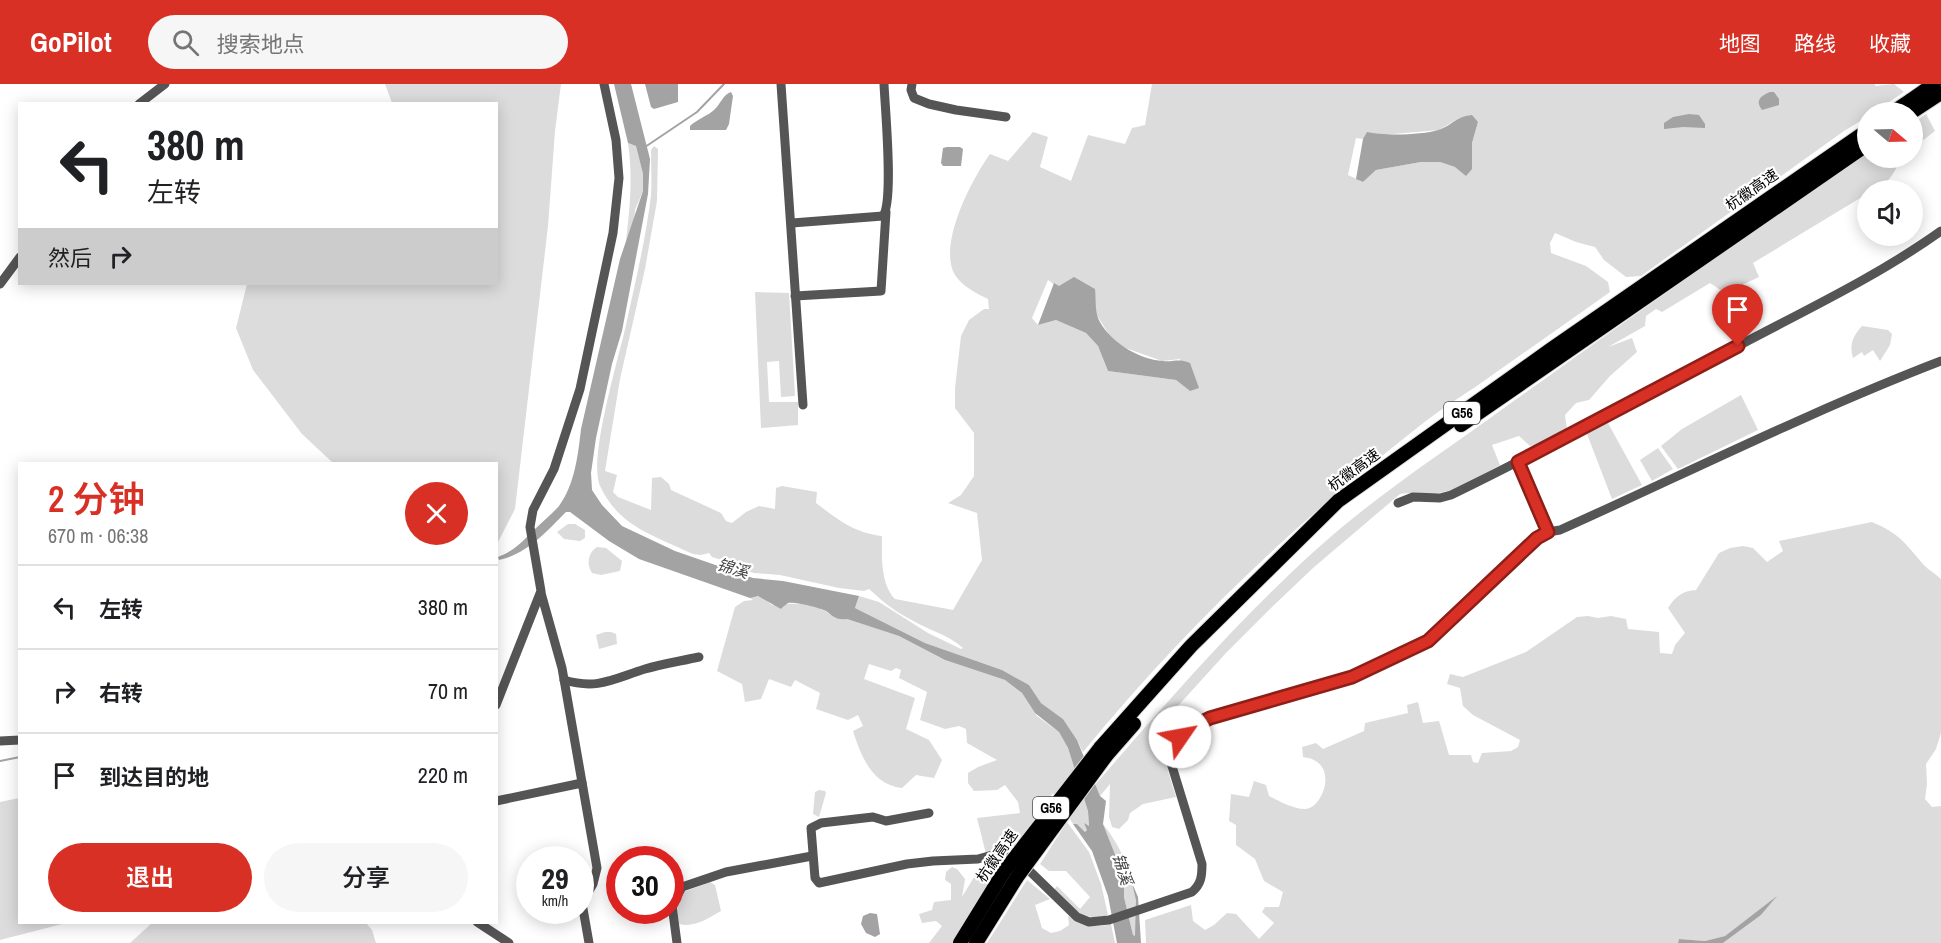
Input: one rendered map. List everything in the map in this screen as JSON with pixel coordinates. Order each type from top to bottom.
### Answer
[{"type":"highway","points":[[1915,102],[1934,84]]},
{"type":"highway","points":[[1920,102],[1941,93]]},
{"type":"highway","name":"杭徽高速","points":[[1103,752],[1191,646],[1338,501],[1550,350],[1857,138]]},
{"type":"highway","name":"杭徽高速","points":[[960,943],[1011,874],[1061,796],[1198,650],[1342,507],[1857,152]]},
{"type":"highway","name":"杭徽高速","points":[[976,943],[1011,874]]},
{"type":"street","points":[[142,102],[165,84]]},
{"type":"street","points":[[589,943],[582,903],[593,884],[597,868],[564,680],[540,591],[530,527],[533,510],[554,469],[580,388],[613,233],[619,178],[616,140],[604,84]]},
{"type":"street","points":[[781,84],[803,405]]},
{"type":"street","points":[[795,296],[881,291],[888,183],[884,84]]},
{"type":"street","points":[[912,84],[911,90],[914,98],[929,104],[1006,117]]},
{"type":"street","points":[[792,223],[883,216],[886,212]]},
{"type":"street","points":[[1398,503],[1413,497],[1440,498],[1451,495],[1518,462],[1839,292],[1919,247],[1941,231]]},
{"type":"street","points":[[0,284],[18,260]]},
{"type":"street","points":[[929,813],[886,821],[873,817],[821,823],[811,828],[815,878],[819,883],[907,864],[978,859],[1003,852],[1011,853],[1077,916],[1089,922],[1109,920],[1192,892],[1200,885],[1202,864],[1171,763],[1174,744],[1198,724],[1210,718],[1352,677],[1428,641],[1537,538],[1578,522],[1852,396],[1941,361]]},
{"type":"street","points":[[1518,462],[1548,532]]},
{"type":"street","points":[[498,700],[540,591]]},
{"type":"street","points":[[564,680],[589,685],[606,683],[644,669],[699,657]]},
{"type":"street","points":[[0,741],[18,740]]},
{"type":"street","points":[[498,801],[582,783]]},
{"type":"street","points":[[677,943],[672,904],[682,887],[726,872],[812,856]]},
{"type":"street","points":[[480,924],[509,943]]},
{"type":"shaded area","points":[[385,84],[561,84],[548,226],[515,509],[498,542],[498,462],[332,462],[302,434],[253,370],[236,328],[247,285],[498,285],[498,102],[392,102]]},
{"type":"shaded area","points":[[614,84],[631,84],[650,159],[648,194],[622,331],[612,364],[596,438],[591,473],[592,490],[602,505],[622,526],[675,551],[753,578],[783,581],[859,596],[855,608],[925,643],[1002,670],[1029,685],[1041,703],[1063,719],[1077,740],[1100,796],[1106,801],[1103,824],[1124,877],[1124,897],[1135,936],[1136,900],[1132,883],[1138,897],[1141,943],[1117,943],[1108,896],[1092,851],[1073,824],[1077,824],[1085,832],[1087,830],[1084,823],[1089,826],[1088,811],[1068,748],[1059,732],[1035,713],[1022,693],[1005,680],[945,660],[899,636],[838,618],[819,608],[788,603],[781,609],[758,596],[750,598],[639,559],[609,541],[570,512],[566,512],[527,547],[499,560],[498,557],[518,545],[559,506],[569,488],[620,259],[643,191],[643,174],[636,146],[628,143]]},
{"type":"shaded area","points":[[645,84],[678,84],[678,102],[654,109],[651,107]]},
{"type":"shaded area","points":[[1152,84],[1874,84],[1876,86],[1894,84],[1904,92],[1889,102],[1857,102],[1857,123],[1641,276],[1626,277],[1604,260],[1595,247],[1555,233],[1550,243],[1551,253],[1586,266],[1608,282],[1610,292],[1433,416],[1327,502],[1241,581],[1159,664],[1083,752],[1063,719],[1041,703],[1029,685],[1002,670],[925,643],[855,608],[859,596],[879,602],[928,633],[963,648],[897,612],[869,589],[864,591],[839,588],[780,575],[754,573],[712,557],[709,553],[693,554],[639,529],[617,511],[608,500],[600,486],[597,473],[598,454],[606,407],[643,244],[651,195],[651,150],[654,146],[658,149],[657,201],[645,269],[620,379],[605,471],[617,475],[613,492],[618,497],[651,510],[652,478],[661,477],[669,484],[671,490],[721,513],[726,521],[732,523],[746,512],[759,506],[775,509],[776,488],[782,486],[817,492],[816,503],[839,520],[863,532],[882,536],[884,577],[895,599],[953,610],[982,560],[977,513],[948,503],[961,495],[974,476],[974,433],[955,408],[961,336],[969,320],[984,309],[989,309],[988,299],[970,289],[955,275],[950,247],[959,213],[974,179],[990,154],[1008,161],[1033,132],[1048,137],[1040,167],[1071,181],[1088,135],[1125,144],[1132,128],[1145,125]],"holes":[[[1459,118],[1478,122],[1472,143],[1472,169],[1440,162],[1421,162],[1376,170],[1363,182],[1348,175],[1356,138],[1363,139],[1368,133],[1382,135],[1439,130]],[[1048,280],[1098,317],[1110,336],[1123,347],[1162,361],[1180,359],[1190,391],[1176,380],[1108,371],[1098,346],[1086,333],[1056,320],[1038,325],[1032,318]]]},
{"type":"shaded area","points":[[731,92],[733,96],[726,130],[690,130],[690,126],[717,107]]},
{"type":"shaded area","points":[[1770,92],[1774,92],[1779,99],[1779,105],[1762,110],[1759,101]]},
{"type":"shaded area","points":[[1926,114],[1935,131],[1923,140],[1923,116]]},
{"type":"shaded area","points":[[1472,115],[1478,122],[1472,143],[1472,169],[1466,176],[1455,167],[1440,162],[1421,162],[1376,170],[1363,182],[1356,179],[1363,139],[1367,132],[1413,134],[1431,132]]},
{"type":"shaded area","points":[[1699,115],[1705,128],[1664,129],[1664,123],[1673,117]]},
{"type":"shaded area","points":[[628,143],[636,146],[643,174],[643,191],[626,241],[631,180]]},
{"type":"shaded area","points":[[943,148],[963,149],[961,166],[943,166],[941,163]]},
{"type":"shaded area","points":[[1857,161],[1857,168],[1896,168],[1888,180],[1857,180],[1857,200],[1753,263],[1759,277],[1725,293],[1710,283],[1662,312],[1656,309],[1646,316],[1645,326],[1608,347],[1632,338],[1637,352],[1610,376],[1589,400],[1576,403],[1565,415],[1567,430],[1530,446],[1519,436],[1492,445],[1500,465],[1453,489],[1438,493],[1400,494],[1313,568],[1273,606],[1226,653],[1167,718],[1177,735],[1168,759],[1176,797],[1143,804],[1130,813],[1128,820],[1119,829],[1112,827],[1109,817],[1110,784],[1100,796],[1095,785],[1231,633],[1289,575],[1341,528],[1410,475]]},
{"type":"shaded area","points":[[1074,277],[1095,289],[1098,318],[1116,341],[1134,353],[1154,360],[1179,360],[1190,363],[1199,388],[1190,391],[1176,380],[1108,371],[1098,346],[1086,333],[1056,320],[1038,325],[1054,283],[1059,286]]},
{"type":"shaded area","points":[[755,292],[789,293],[795,396],[781,397],[779,361],[767,362],[769,402],[798,402],[798,425],[761,428]]},
{"type":"shaded area","points":[[1862,326],[1888,330],[1892,334],[1890,345],[1880,361],[1873,350],[1864,356],[1862,352],[1853,358],[1851,348],[1853,340]]},
{"type":"shaded area","points":[[1741,395],[1758,430],[1678,469],[1661,446],[1682,429]]},
{"type":"shaded area","points":[[1608,423],[1642,485],[1612,499],[1587,434]]},
{"type":"shaded area","points":[[1658,448],[1673,469],[1652,481],[1640,460]]},
{"type":"shaded area","points":[[1872,522],[1901,539],[1925,566],[1941,579],[1941,733],[1936,749],[1926,764],[1925,799],[1932,807],[1941,806],[1941,943],[1723,943],[1761,915],[1775,898],[1725,936],[1705,941],[1679,939],[1678,943],[1146,943],[1145,920],[1191,905],[1193,921],[1205,930],[1227,913],[1236,914],[1259,939],[1274,923],[1262,912],[1265,907],[1279,907],[1283,892],[1264,881],[1255,859],[1236,845],[1236,825],[1229,821],[1231,794],[1249,797],[1254,781],[1266,785],[1269,796],[1282,802],[1300,809],[1312,807],[1322,794],[1325,775],[1322,767],[1315,760],[1303,757],[1302,747],[1316,743],[1323,749],[1364,731],[1365,723],[1408,713],[1407,705],[1418,702],[1423,723],[1439,721],[1449,755],[1471,755],[1473,762],[1478,763],[1482,753],[1511,751],[1518,747],[1520,740],[1473,715],[1463,706],[1460,688],[1447,684],[1450,674],[1463,677],[1526,652],[1577,617],[1588,616],[1598,618],[1611,616],[1626,619],[1628,629],[1659,632],[1660,653],[1672,654],[1675,645],[1685,633],[1668,608],[1680,595],[1696,590],[1719,553],[1743,546],[1753,548],[1767,562],[1783,551],[1779,541]]},
{"type":"shaded area","points":[[568,524],[575,524],[585,530],[585,538],[580,541],[564,539],[557,532]]},
{"type":"shaded area","points":[[597,547],[606,548],[622,561],[620,571],[601,575],[592,573],[589,559]]},
{"type":"shaded area","points":[[757,596],[772,605],[799,604],[819,608],[838,618],[899,636],[945,660],[1005,680],[1022,693],[1037,716],[1059,732],[1068,748],[1088,811],[1089,828],[1085,832],[1077,824],[1073,824],[1053,793],[1015,846],[986,854],[977,818],[1020,813],[1018,802],[1005,785],[997,790],[974,791],[968,783],[968,773],[997,760],[967,743],[966,729],[959,726],[945,729],[920,720],[927,692],[899,678],[901,670],[896,668],[891,671],[869,664],[864,679],[915,698],[906,729],[929,740],[942,760],[934,778],[916,775],[902,788],[883,781],[869,768],[853,731],[863,726],[858,715],[848,720],[816,709],[820,693],[795,680],[791,687],[769,679],[761,699],[745,702],[742,684],[717,671],[735,607]]},
{"type":"shaded area","points":[[605,632],[616,634],[617,644],[599,649],[596,635]]},
{"type":"shaded area","points":[[819,790],[826,793],[819,817],[813,814],[815,792]]},
{"type":"shaded area","points":[[18,798],[18,924],[62,924],[0,940],[0,802]]},
{"type":"shaded area","points":[[1067,822],[1089,852],[1101,884],[1108,915],[1091,917],[1078,912],[1054,890],[1057,886],[1080,909],[1090,897],[1066,871],[1049,871],[1040,864]]},
{"type":"shaded area","points":[[1103,824],[1119,848],[1131,877],[1137,908],[1136,937],[1133,935],[1124,897],[1124,877]]},
{"type":"shaded area","points":[[1007,856],[954,943],[929,943],[942,926],[936,921],[922,923],[919,914],[932,910],[934,902],[951,900],[951,884],[945,880],[946,872],[952,867],[957,869],[965,879],[962,897],[985,865],[991,860]]},
{"type":"shaded area","points":[[1027,880],[1050,899],[1035,905],[1042,928],[1051,933],[1060,931],[1069,925],[1068,916],[1089,925],[1111,924],[1115,943],[987,943]]},
{"type":"shaded area","points":[[710,882],[715,885],[721,911],[690,925],[679,924],[684,924],[684,892]]},
{"type":"shaded area","points":[[1777,896],[1761,915],[1723,943],[1678,943],[1679,939],[1705,941],[1725,936]]},
{"type":"shaded area","points":[[870,913],[877,914],[880,934],[875,937],[866,933],[861,924],[863,916]]},
{"type":"shaded area","points":[[151,924],[367,924],[372,930],[376,943],[130,943]]},
{"type":"waterway","points":[[645,147],[697,112],[724,84]]},
{"type":"waterway","points":[[0,761],[18,757]]},
{"type":"route","points":[[1180,737],[1210,718],[1352,677],[1428,641],[1537,538],[1548,532],[1518,462],[1738,346]]},
{"type":"water label","name":"锦溪","points":[[733,568]]},
{"type":"water label","name":"锦溪","points":[[1123,869]]}]
